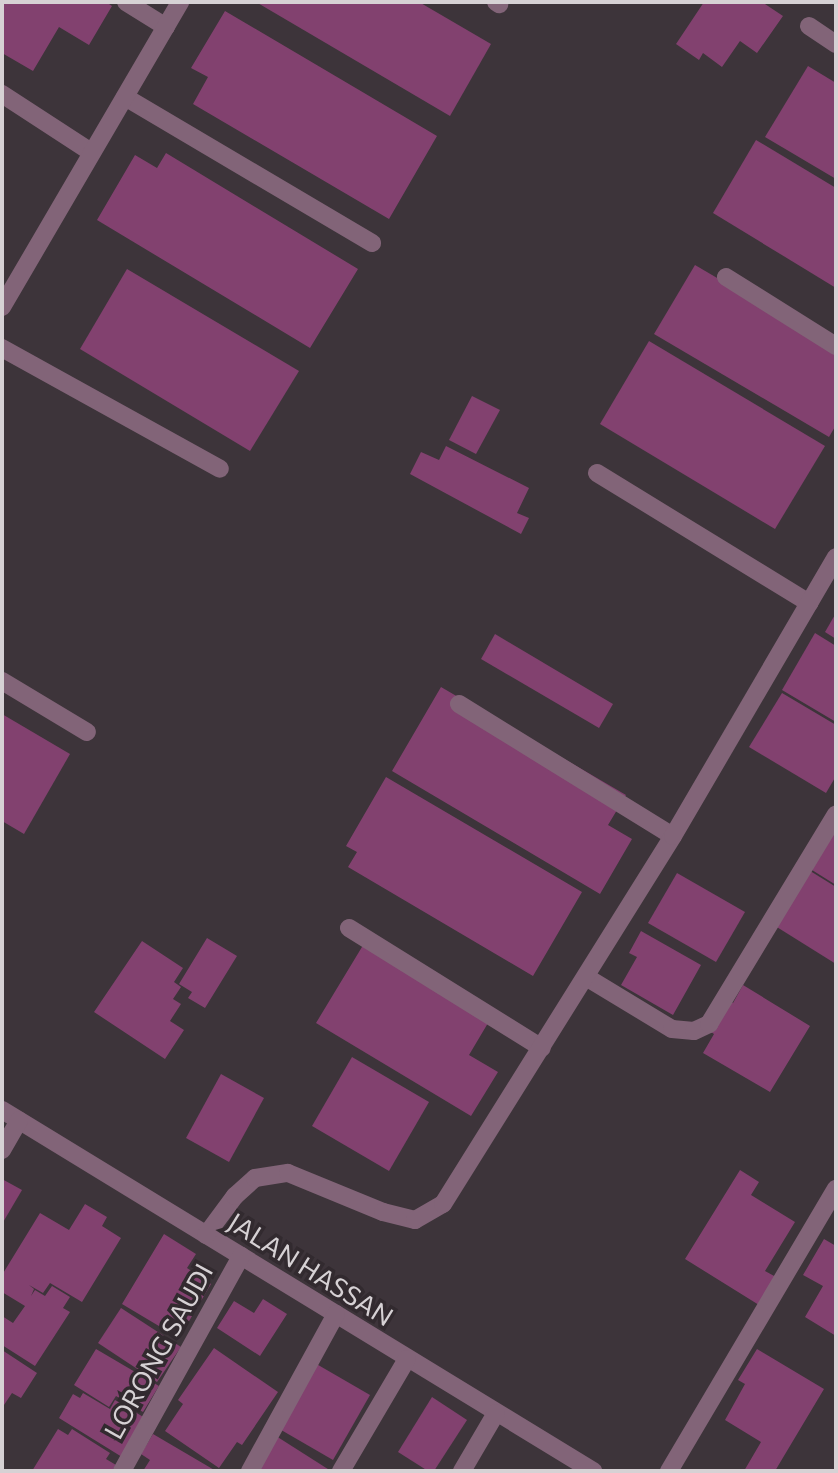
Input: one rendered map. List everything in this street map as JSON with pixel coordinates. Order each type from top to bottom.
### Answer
[{"type":"street","points":[[126,2],[166,27]]},
{"type":"street","points":[[2,307],[180,2]]},
{"type":"street","points":[[809,26],[836,44]]},
{"type":"street","points":[[2,94],[91,152]]},
{"type":"street","points":[[125,97],[372,243]]},
{"type":"street","points":[[726,278],[836,346]]},
{"type":"street","points":[[2,348],[220,469]]},
{"type":"street","points":[[597,473],[809,603]]},
{"type":"street","points":[[206,1235],[234,1196],[255,1178],[288,1174],[383,1212],[415,1220],[443,1204],[673,836],[836,557]]},
{"type":"street","points":[[2,681],[87,732]]},
{"type":"street","points":[[459,704],[673,836]]},
{"type":"street","points":[[586,977],[672,1029],[694,1031],[709,1024],[836,814]]},
{"type":"street","points":[[349,928],[542,1048]]},
{"type":"street","name":"JALAN HASSAN","points":[[2,1111],[495,1413],[565,1464],[593,1471]]},
{"type":"street","points":[[2,1150],[19,1121]]},
{"type":"street","points":[[669,1471],[836,1189]]},
{"type":"street","name":"LORONG SAUDI","points":[[122,1471],[241,1256]]},
{"type":"street","points":[[250,1471],[336,1314]]},
{"type":"street","points":[[341,1471],[407,1359]]},
{"type":"street","points":[[462,1471],[495,1413]]},
{"type":"building","points":[[2,2],[106,2],[112,6],[89,45],[59,27],[33,71],[2,53]]},
{"type":"building","points":[[256,2],[419,2],[491,44],[450,116]]},
{"type":"building","points":[[704,2],[762,2],[783,16],[757,53],[740,41],[722,67],[703,53],[699,60],[676,44]]},
{"type":"building","points":[[225,11],[437,136],[389,219],[193,104],[208,77],[191,68]]},
{"type":"building","points":[[808,66],[836,83],[836,179],[765,137]]},
{"type":"building","points":[[756,140],[836,188],[836,288],[713,213]]},
{"type":"building","points":[[166,153],[358,269],[310,348],[97,220],[135,155],[157,168]]},
{"type":"building","points":[[695,265],[836,348],[836,425],[829,437],[654,334]]},
{"type":"building","points":[[127,269],[299,371],[250,451],[80,349]]},
{"type":"building","points":[[649,341],[825,446],[775,529],[600,424]]},
{"type":"building","points":[[472,396],[500,410],[476,454],[449,440]]},
{"type":"building","points":[[446,446],[529,488],[517,513],[529,518],[521,534],[410,474],[421,452],[439,460]]},
{"type":"building","points":[[836,613],[836,639],[825,632]]},
{"type":"building","points":[[815,633],[836,646],[836,722],[782,690]]},
{"type":"building","points":[[495,634],[613,704],[599,728],[481,659]]},
{"type":"building","points":[[441,687],[626,795],[608,825],[632,839],[600,894],[392,771]]},
{"type":"building","points":[[782,693],[836,725],[836,776],[826,793],[749,747]]},
{"type":"building","points":[[2,714],[70,754],[24,834],[2,821]]},
{"type":"building","points":[[386,777],[582,892],[533,976],[348,867],[357,852],[346,846]]},
{"type":"building","points":[[836,820],[836,885],[812,870],[821,855],[816,852]]},
{"type":"building","points":[[807,869],[836,887],[836,964],[772,924]]},
{"type":"building","points":[[677,873],[745,912],[716,962],[648,923]]},
{"type":"building","points":[[641,931],[701,965],[673,1015],[621,985],[637,957],[629,953]]},
{"type":"building","points":[[207,938],[237,956],[205,1008],[188,998],[192,992],[179,984]]},
{"type":"building","points":[[142,941],[183,968],[174,982],[181,987],[173,999],[181,1004],[170,1021],[184,1030],[165,1059],[94,1012]]},
{"type":"building","points":[[365,942],[491,1018],[469,1055],[498,1072],[471,1116],[316,1023]]},
{"type":"building","points":[[743,985],[810,1026],[770,1092],[703,1053],[714,1034],[708,1030],[726,999],[733,1003]]},
{"type":"building","points":[[352,1057],[429,1102],[389,1171],[312,1126]]},
{"type":"building","points":[[221,1074],[264,1098],[229,1162],[186,1138]]},
{"type":"building","points":[[740,1170],[759,1182],[751,1195],[795,1222],[765,1271],[776,1277],[759,1305],[685,1259]]},
{"type":"building","points":[[2,1179],[22,1190],[2,1224]]},
{"type":"building","points":[[85,1204],[107,1217],[102,1226],[121,1238],[82,1302],[50,1283],[43,1293],[29,1285],[34,1289],[31,1296],[35,1290],[45,1296],[52,1286],[70,1297],[63,1308],[70,1312],[35,1366],[2,1345],[2,1316],[13,1323],[25,1306],[2,1292],[2,1275],[40,1213],[69,1230]]},
{"type":"building","points":[[164,1234],[196,1254],[187,1268],[211,1284],[179,1338],[122,1304]]},
{"type":"building","points":[[824,1239],[836,1246],[836,1336],[805,1317],[823,1286],[803,1275]]},
{"type":"building","points":[[263,1299],[287,1314],[260,1356],[217,1328],[234,1301],[254,1313]]},
{"type":"building","points":[[121,1308],[181,1347],[157,1382],[98,1343]]},
{"type":"building","points":[[214,1348],[278,1392],[242,1445],[237,1442],[219,1468],[165,1431],[183,1404],[178,1400]]},
{"type":"building","points":[[96,1349],[159,1386],[143,1412],[116,1396],[109,1407],[74,1385]]},
{"type":"building","points":[[757,1349],[824,1389],[775,1471],[744,1471],[761,1442],[725,1420],[745,1384],[738,1380]]},
{"type":"building","points":[[2,1350],[37,1373],[21,1398],[12,1393],[2,1408]]},
{"type":"building","points":[[313,1362],[370,1395],[333,1460],[276,1427]]},
{"type":"building","points":[[83,1393],[110,1409],[115,1400],[145,1418],[122,1457],[59,1418],[73,1394],[80,1398]]},
{"type":"building","points":[[432,1397],[467,1420],[434,1471],[428,1471],[398,1452]]},
{"type":"building","points":[[58,1429],[68,1435],[72,1429],[110,1453],[106,1459],[116,1465],[112,1471],[32,1471]]},
{"type":"building","points":[[153,1434],[216,1471],[143,1471],[150,1460],[141,1454]]},
{"type":"building","points":[[276,1436],[331,1471],[254,1471]]}]
